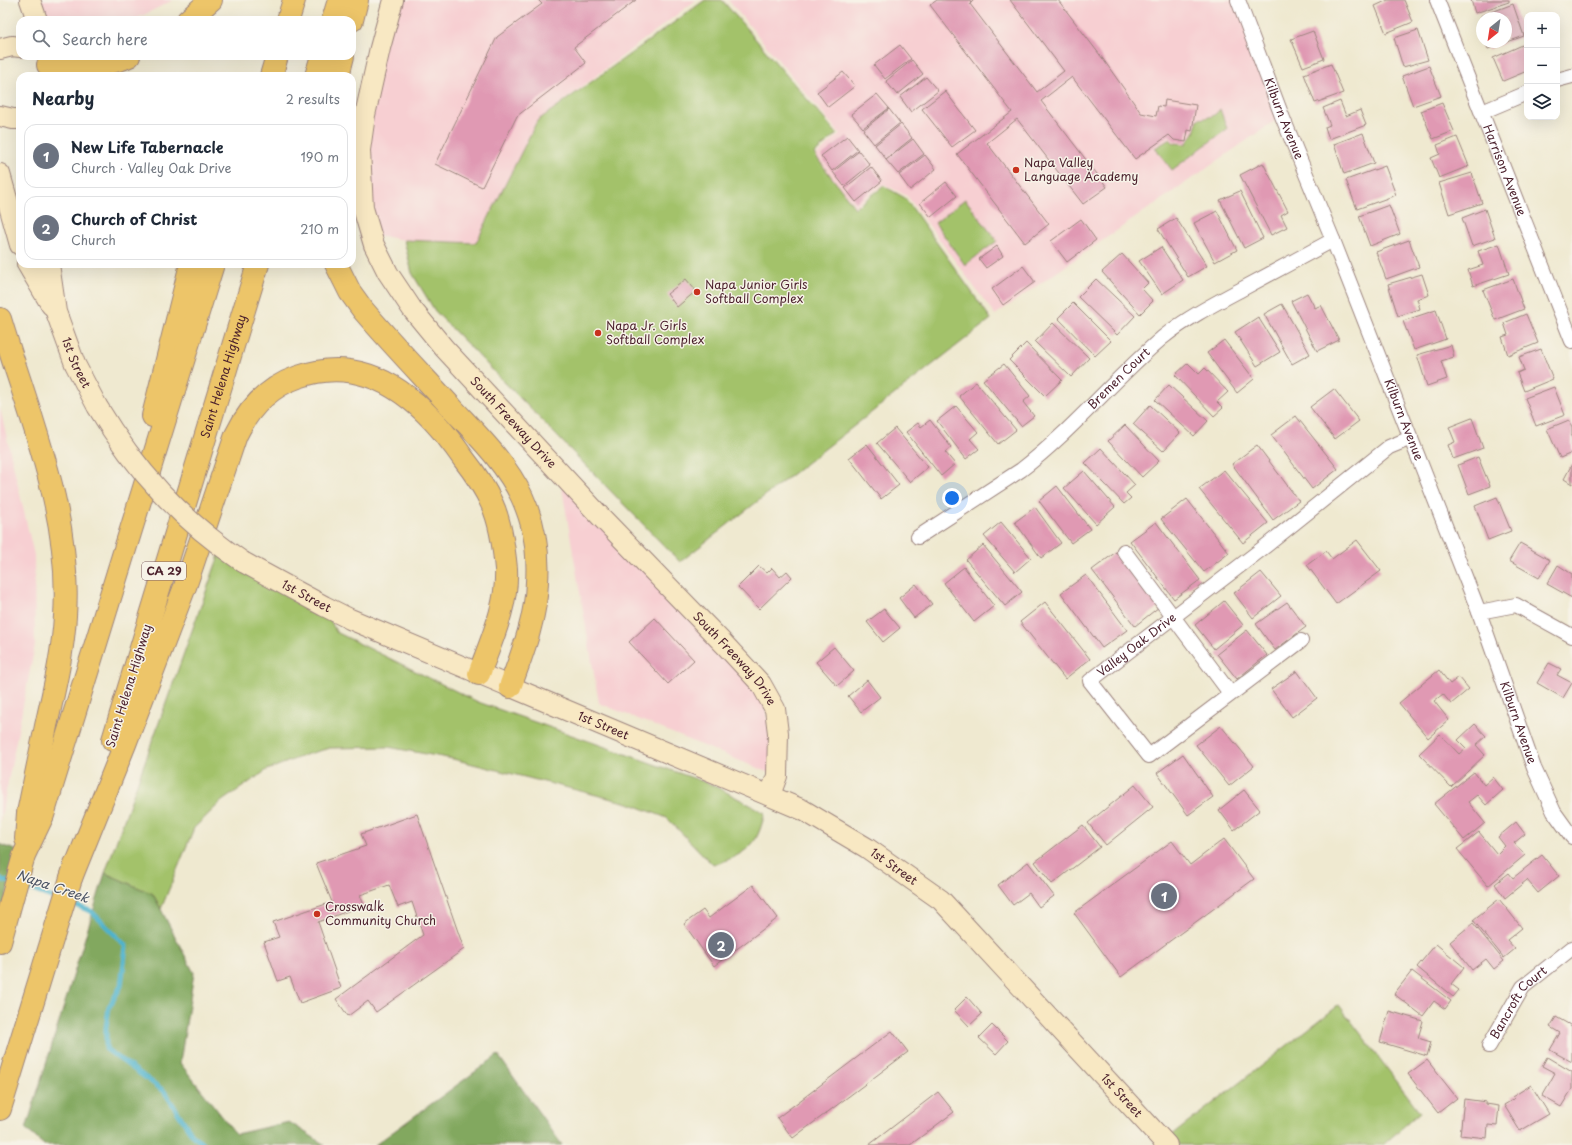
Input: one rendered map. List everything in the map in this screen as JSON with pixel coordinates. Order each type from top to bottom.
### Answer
[{"type":"highway","points":[[193,16],[212,0]]},
{"type":"highway","points":[[289,16],[294,0]]},
{"type":"highway","points":[[334,16],[339,0]]},
{"type":"highway","points":[[353,16],[357,0]]},
{"type":"highway","points":[[47,63],[102,64],[122,60]]},
{"type":"highway","points":[[272,72],[276,60]]},
{"type":"highway","points":[[317,72],[321,60]]},
{"type":"highway","points":[[339,72],[342,60]]},
{"type":"highway","points":[[107,609],[166,358],[190,268]]},
{"type":"highway","points":[[24,855],[44,815],[212,268]]},
{"type":"highway","name":"Saint Helena Highway","points":[[0,1109],[257,268]]},
{"type":"highway","points":[[338,268],[350,292],[363,310],[487,445],[507,471],[522,497],[532,523],[537,552],[538,582],[535,607],[526,643],[510,688]]},
{"type":"highway","points":[[0,319],[48,474],[57,509],[63,547],[66,582],[62,651],[28,812],[24,855],[1,938]]},
{"type":"highway","points":[[71,878],[126,744],[186,584],[236,435],[242,422],[258,402],[283,383],[305,374],[333,370],[361,373],[390,384],[416,403],[429,416],[453,443],[477,478],[492,505],[502,538],[506,570],[503,602],[494,633],[479,674]]},
{"type":"main road","points":[[30,0],[36,16]]},
{"type":"main road","name":"South Freeway Drive","points":[[393,0],[380,48],[365,115],[360,150],[363,208],[374,245],[388,273],[412,309],[444,348],[600,516],[761,684],[775,709],[778,733],[777,776],[770,795]]},
{"type":"main road","points":[[0,49],[16,46]]},
{"type":"main road","points":[[0,116],[16,119]]},
{"type":"main road","points":[[0,174],[16,231]]},
{"type":"main road","name":"1st Street","points":[[28,268],[56,312]]},
{"type":"main road","name":"1st Street","points":[[50,268],[56,312],[75,364],[97,406],[129,457],[168,501],[199,530],[242,562],[324,606],[510,688],[770,795],[803,810],[867,848],[941,900],[1167,1145]]},
{"type":"street","name":"Kilburn Avenue","points":[[1238,0],[1282,116],[1333,240],[1479,612],[1534,768],[1554,812],[1572,837]]},
{"type":"street","name":"Harrison Avenue","points":[[1437,0],[1572,341]]},
{"type":"street","points":[[1560,79],[1572,76]]},
{"type":"street","points":[[1482,112],[1524,94]]},
{"type":"street","name":"Bremen Court","points":[[918,536],[1021,470],[1036,458],[1060,437],[1131,367],[1163,338],[1192,316],[1333,240]]},
{"type":"street","name":"Valley Oak Drive","points":[[1300,641],[1149,756],[1090,681],[1267,545],[1389,447],[1411,438]]},
{"type":"street","points":[[1124,551],[1230,693]]},
{"type":"street","points":[[1479,612],[1516,605],[1572,636]]},
{"type":"street","name":"Bancroft Court","points":[[1489,1046],[1523,987],[1572,948]]},
{"type":"shaded area","points":[[30,0],[173,0],[142,16],[36,16]]},
{"type":"shaded area","points":[[393,0],[696,0],[537,121],[476,243],[465,243],[404,240],[370,234],[363,208],[380,48]]},
{"type":"shaded area","name":"Napa Valley Language Academy","points":[[728,0],[1238,0],[1282,116],[995,315],[907,196],[884,184],[855,206],[816,156],[840,134]]},
{"type":"shaded area","points":[[0,408],[34,555],[35,645],[0,822]]},
{"type":"shaded area","points":[[559,471],[761,684],[777,776],[599,703]]},
{"type":"green space","name":"Napa Junior Girls Softball Complex","points":[[705,0],[722,0],[837,134],[814,154],[855,208],[884,186],[905,198],[991,319],[680,562],[435,311],[412,273],[404,240],[476,243],[537,121]]},
{"type":"green space","points":[[1220,109],[1227,129],[1172,170],[1155,148],[1170,139],[1174,143],[1186,144],[1194,133],[1198,119],[1208,118]]},
{"type":"green space","points":[[965,199],[997,241],[965,265],[935,223]]},
{"type":"green space","points":[[222,547],[324,606],[336,632],[478,702],[713,785],[765,813],[756,838],[743,852],[728,860],[713,865],[667,818],[628,803],[453,759],[388,747],[330,748],[308,754],[267,770],[222,801],[194,828],[161,909],[153,894],[105,873]]},
{"type":"green space","points":[[0,844],[17,851],[0,922]]},
{"type":"green space","points":[[105,873],[153,894],[194,973],[180,1063],[236,1134],[289,1122],[325,1145],[44,1145],[26,1129]]},
{"type":"green space","points":[[1339,1005],[1420,1112],[1383,1145],[1179,1145],[1171,1136]]},
{"type":"green space","points":[[498,1055],[562,1145],[375,1145]]},
{"type":"building","points":[[538,0],[636,0],[574,47],[586,63],[517,116],[482,187],[435,164],[497,37],[542,4]]},
{"type":"building","points":[[937,0],[974,0],[970,4],[1037,92],[1064,71],[1010,0],[1058,0],[1103,59],[1141,113],[1156,116],[1158,106],[1164,107],[1165,100],[1196,105],[1192,131],[1188,130],[1186,142],[1174,140],[1169,135],[1135,159],[1072,77],[1041,101],[1107,187],[1083,204],[1017,119],[987,143],[1049,224],[1025,243],[957,154],[1012,112],[930,5]]},
{"type":"building","points":[[1388,0],[1404,0],[1413,22],[1386,33],[1375,6]]},
{"type":"building","points":[[1471,0],[1509,0],[1509,2],[1475,13]]},
{"type":"building","points":[[1513,4],[1524,36],[1512,40],[1512,12],[1492,12]]},
{"type":"building","points":[[1418,30],[1428,60],[1403,67],[1394,38]]},
{"type":"building","points":[[1313,31],[1324,59],[1303,67],[1291,39]]},
{"type":"building","points":[[1524,44],[1524,72],[1503,81],[1493,58]]},
{"type":"building","points":[[900,45],[911,59],[885,79],[874,65]]},
{"type":"building","points":[[912,60],[923,74],[897,95],[886,81]]},
{"type":"building","points":[[1331,64],[1343,93],[1315,103],[1304,74]]},
{"type":"building","points":[[1429,66],[1441,96],[1413,106],[1402,76]]},
{"type":"building","points":[[843,72],[855,86],[828,107],[817,92]]},
{"type":"building","points":[[926,77],[938,91],[911,112],[900,97]]},
{"type":"building","points":[[945,91],[975,130],[952,147],[922,109]]},
{"type":"building","points":[[877,94],[889,108],[863,128],[851,114]]},
{"type":"building","points":[[1340,101],[1346,116],[1360,110],[1366,125],[1329,139],[1325,127],[1330,125],[1323,108]]},
{"type":"building","points":[[1442,103],[1454,131],[1433,139],[1421,111]]},
{"type":"building","points":[[889,109],[900,123],[874,144],[863,130]]},
{"type":"building","points":[[901,124],[912,138],[886,159],[875,145]]},
{"type":"building","points":[[1363,133],[1374,163],[1344,174],[1334,144]]},
{"type":"building","points":[[847,136],[858,150],[832,171],[821,156]]},
{"type":"building","points":[[1457,137],[1469,166],[1439,178],[1431,158],[1440,154],[1437,145]]},
{"type":"building","points":[[913,139],[924,154],[898,174],[886,160]]},
{"type":"building","points":[[859,151],[870,165],[844,186],[833,172]]},
{"type":"building","points":[[925,155],[936,169],[910,190],[899,175]]},
{"type":"building","points":[[1263,163],[1288,211],[1281,215],[1287,227],[1271,235],[1240,175]]},
{"type":"building","points":[[1385,166],[1396,195],[1357,209],[1346,180]]},
{"type":"building","points":[[871,167],[882,181],[856,202],[845,188]]},
{"type":"building","points":[[1472,173],[1482,203],[1449,214],[1439,183]]},
{"type":"building","points":[[946,182],[957,196],[931,217],[920,203]]},
{"type":"building","points":[[1240,191],[1263,238],[1244,248],[1220,200]]},
{"type":"building","points":[[1389,205],[1400,234],[1370,246],[1359,216]]},
{"type":"building","points":[[1485,209],[1495,238],[1472,246],[1462,218]]},
{"type":"building","points":[[1217,211],[1237,250],[1215,262],[1194,223]]},
{"type":"building","points":[[1176,218],[1207,266],[1188,277],[1158,229]]},
{"type":"building","points":[[1081,219],[1096,240],[1067,262],[1051,241]]},
{"type":"building","points":[[1409,240],[1419,267],[1386,279],[1376,252]]},
{"type":"building","points":[[1499,244],[1509,274],[1473,286],[1468,270],[1483,265],[1478,251]]},
{"type":"building","points":[[997,246],[1003,256],[986,268],[979,259]]},
{"type":"building","points":[[1161,247],[1183,280],[1162,294],[1139,261]]},
{"type":"building","points":[[1122,254],[1148,283],[1142,289],[1153,301],[1140,314],[1102,272]]},
{"type":"building","points":[[1023,266],[1035,282],[1003,305],[992,289]]},
{"type":"building","points":[[1422,274],[1429,295],[1417,299],[1420,309],[1398,316],[1388,284]]},
{"type":"building","points":[[686,279],[696,291],[677,307],[667,294]]},
{"type":"building","points":[[1096,279],[1135,316],[1117,335],[1078,297]]},
{"type":"building","points":[[1513,279],[1524,309],[1495,320],[1483,290]]},
{"type":"building","points":[[1307,293],[1315,308],[1321,305],[1339,340],[1317,351],[1291,301]]},
{"type":"building","points":[[1073,303],[1111,341],[1095,356],[1058,318]]},
{"type":"building","points":[[1282,304],[1310,354],[1292,364],[1264,314]]},
{"type":"building","points":[[1436,310],[1446,339],[1414,350],[1403,321]]},
{"type":"building","points":[[1526,314],[1538,343],[1508,355],[1502,337],[1508,335],[1504,323]]},
{"type":"building","points":[[1258,317],[1280,352],[1257,366],[1235,332]]},
{"type":"building","points":[[1053,323],[1089,358],[1071,377],[1035,342]]},
{"type":"building","points":[[1224,340],[1254,379],[1237,393],[1207,353]]},
{"type":"building","points":[[1026,343],[1062,380],[1045,396],[1009,360]]},
{"type":"building","points":[[1451,345],[1454,357],[1441,361],[1447,379],[1427,386],[1417,355]]},
{"type":"building","points":[[1541,349],[1553,379],[1524,391],[1517,373],[1524,370],[1519,357]]},
{"type":"building","points":[[1188,363],[1199,374],[1205,368],[1228,392],[1217,402],[1223,408],[1214,416],[1175,375]]},
{"type":"building","points":[[1004,364],[1030,396],[1023,402],[1034,416],[1021,426],[983,380]]},
{"type":"building","points":[[976,382],[1016,430],[998,444],[959,396]]},
{"type":"building","points":[[1169,385],[1208,421],[1194,436],[1155,400]]},
{"type":"building","points":[[1554,387],[1565,415],[1536,426],[1525,398]]},
{"type":"building","points":[[1334,389],[1359,421],[1335,439],[1310,407]]},
{"type":"building","points":[[1150,405],[1180,433],[1163,451],[1133,424]]},
{"type":"building","points":[[956,406],[978,432],[970,439],[979,449],[966,459],[937,421]]},
{"type":"building","points":[[1296,416],[1338,469],[1312,489],[1271,435]]},
{"type":"building","points":[[1472,418],[1483,448],[1453,459],[1448,445],[1455,442],[1449,427]]},
{"type":"building","points":[[930,420],[951,447],[945,452],[955,464],[941,476],[906,432],[918,423],[921,427]]},
{"type":"building","points":[[1569,420],[1572,427],[1572,453],[1560,458],[1547,429]]},
{"type":"building","points":[[1125,425],[1159,461],[1142,477],[1108,441]]},
{"type":"building","points":[[895,428],[928,467],[910,482],[877,443]]},
{"type":"building","points":[[867,444],[899,485],[881,499],[849,458]]},
{"type":"building","points":[[1257,445],[1299,501],[1273,520],[1232,464]]},
{"type":"building","points":[[1101,448],[1135,485],[1126,493],[1131,498],[1124,504],[1085,463]]},
{"type":"building","points":[[1478,457],[1490,486],[1469,494],[1458,465]]},
{"type":"building","points":[[1572,464],[1572,484],[1564,479]]},
{"type":"building","points":[[1224,470],[1268,523],[1243,543],[1199,489]]},
{"type":"building","points":[[1084,471],[1115,507],[1096,524],[1064,488]]},
{"type":"building","points":[[1057,486],[1090,529],[1071,543],[1039,501]]},
{"type":"building","points":[[1497,497],[1511,531],[1488,540],[1475,506]]},
{"type":"building","points":[[1187,499],[1229,553],[1204,572],[1161,519]]},
{"type":"building","points":[[1035,507],[1061,543],[1041,558],[1015,522]]},
{"type":"building","points":[[1001,522],[1031,558],[1015,572],[984,536]]},
{"type":"building","points":[[1156,522],[1200,580],[1174,599],[1130,541]]},
{"type":"building","points":[[1357,540],[1381,571],[1336,604],[1307,565],[1326,551],[1332,559]]},
{"type":"building","points":[[1520,543],[1550,560],[1539,578],[1509,561]]},
{"type":"building","points":[[983,545],[1022,592],[1005,606],[966,560]]},
{"type":"building","points":[[1116,552],[1159,607],[1135,626],[1092,570]]},
{"type":"building","points":[[1558,565],[1572,574],[1572,598],[1547,584]]},
{"type":"building","points":[[759,566],[767,573],[772,568],[780,577],[787,571],[792,577],[759,609],[738,587]]},
{"type":"building","points":[[964,567],[994,606],[974,622],[944,583]]},
{"type":"building","points":[[1261,572],[1281,596],[1253,618],[1234,593]]},
{"type":"building","points":[[1086,575],[1127,630],[1102,648],[1061,593]]},
{"type":"building","points":[[916,584],[932,604],[914,618],[899,598]]},
{"type":"building","points":[[1224,601],[1243,625],[1214,649],[1195,625]]},
{"type":"building","points":[[1045,602],[1090,659],[1065,679],[1020,622]]},
{"type":"building","points":[[1287,602],[1306,627],[1275,650],[1256,624]]},
{"type":"building","points":[[884,609],[900,628],[883,642],[867,622]]},
{"type":"building","points":[[655,618],[694,660],[668,684],[629,642]]},
{"type":"building","points":[[1247,630],[1267,655],[1237,679],[1217,654]]},
{"type":"building","points":[[834,647],[854,671],[837,686],[816,662]]},
{"type":"building","points":[[1549,663],[1561,669],[1557,675],[1572,683],[1563,698],[1537,683]]},
{"type":"building","points":[[1439,670],[1450,684],[1459,677],[1469,689],[1451,704],[1443,694],[1434,701],[1449,720],[1428,738],[1399,703]]},
{"type":"building","points":[[1297,671],[1317,698],[1292,717],[1271,689]]},
{"type":"building","points":[[867,680],[880,697],[861,712],[848,696]]},
{"type":"building","points":[[1475,724],[1486,736],[1476,745],[1485,755],[1451,787],[1419,754],[1440,734],[1459,754],[1466,748],[1458,740]]},
{"type":"building","points":[[1221,726],[1254,766],[1229,786],[1196,745]]},
{"type":"building","points":[[1183,754],[1213,797],[1188,815],[1157,773]]},
{"type":"building","points":[[1474,772],[1484,785],[1493,777],[1503,790],[1486,805],[1477,795],[1468,802],[1485,823],[1464,840],[1434,804]]},
{"type":"building","points":[[1135,785],[1153,807],[1106,845],[1088,823]]},
{"type":"building","points":[[1244,790],[1260,810],[1234,830],[1219,810]]},
{"type":"building","name":"Crosswalk Community Church","points":[[417,814],[464,949],[376,1012],[368,1001],[348,1016],[336,999],[423,935],[412,902],[398,907],[389,885],[360,895],[364,905],[318,922],[341,988],[300,1003],[290,977],[278,981],[264,942],[279,937],[273,922],[332,902],[316,863],[366,846],[361,834]]},
{"type":"building","points":[[1516,822],[1525,834],[1514,843],[1525,855],[1488,886],[1457,849],[1479,832],[1497,854],[1505,846],[1498,837]]},
{"type":"building","points":[[1083,825],[1100,847],[1052,884],[1035,862]]},
{"type":"building","points":[[1224,839],[1254,879],[1121,977],[1074,913],[1172,841],[1190,865]]},
{"type":"building","points":[[1542,855],[1559,876],[1538,893],[1527,880],[1505,898],[1495,884],[1509,873],[1513,878]]},
{"type":"building","points":[[1028,862],[1054,896],[1039,907],[1029,893],[1013,905],[998,885]]},
{"type":"building","points":[[753,885],[778,918],[714,966],[684,924],[703,910],[709,918]]},
{"type":"building","points":[[1499,899],[1522,928],[1507,940],[1515,949],[1504,958],[1473,920]]},
{"type":"building","points":[[1473,923],[1504,961],[1494,969],[1486,959],[1472,970],[1450,942]]},
{"type":"building","points":[[1436,944],[1464,967],[1451,984],[1459,990],[1453,997],[1417,967]]},
{"type":"building","points":[[1412,971],[1451,1001],[1445,1009],[1434,1001],[1423,1016],[1394,994]]},
{"type":"building","points":[[967,997],[982,1014],[969,1026],[954,1010]]},
{"type":"building","points":[[1389,1011],[1423,1021],[1418,1038],[1431,1042],[1427,1056],[1380,1042]]},
{"type":"building","points":[[1556,1017],[1572,1026],[1572,1062],[1550,1050],[1560,1033],[1550,1027]]},
{"type":"building","points":[[992,1025],[1008,1041],[996,1054],[979,1038]]},
{"type":"building","points":[[892,1031],[908,1052],[793,1138],[777,1118]]},
{"type":"building","points":[[1547,1057],[1572,1072],[1572,1089],[1561,1107],[1542,1096],[1555,1073],[1542,1066]]},
{"type":"building","points":[[1427,1060],[1457,1098],[1438,1113],[1408,1074]]},
{"type":"building","points":[[1531,1085],[1549,1114],[1520,1131],[1504,1105],[1514,1099],[1512,1097]]},
{"type":"building","points":[[938,1092],[954,1112],[910,1145],[869,1145]]},
{"type":"building","points":[[1464,1099],[1486,1102],[1486,1104],[1499,1106],[1497,1126],[1488,1125],[1487,1138],[1460,1135]]},
{"type":"waterway","name":"Napa Creek","points":[[0,879],[12,883]]},
{"type":"waterway","name":"Napa Creek","points":[[21,886],[59,900]]},
{"type":"waterway","name":"Napa Creek","points":[[68,903],[91,911],[126,946],[121,986],[109,1007],[106,1027],[106,1049],[164,1091],[193,1136],[205,1145]]},
{"type":"place","name":"Napa Valley Language Academy","points":[[1016,170]]},
{"type":"place","name":"Napa Junior Girls Softball Complex","points":[[697,292]]},
{"type":"place","name":"Napa Jr. Girls Softball Complex","points":[[598,333]]},
{"type":"place","name":"New Life Tabernacle","points":[[1164,896]]},
{"type":"place","name":"Crosswalk Community Church","points":[[317,914]]},
{"type":"place","name":"Church of Christ","points":[[721,945]]}]
